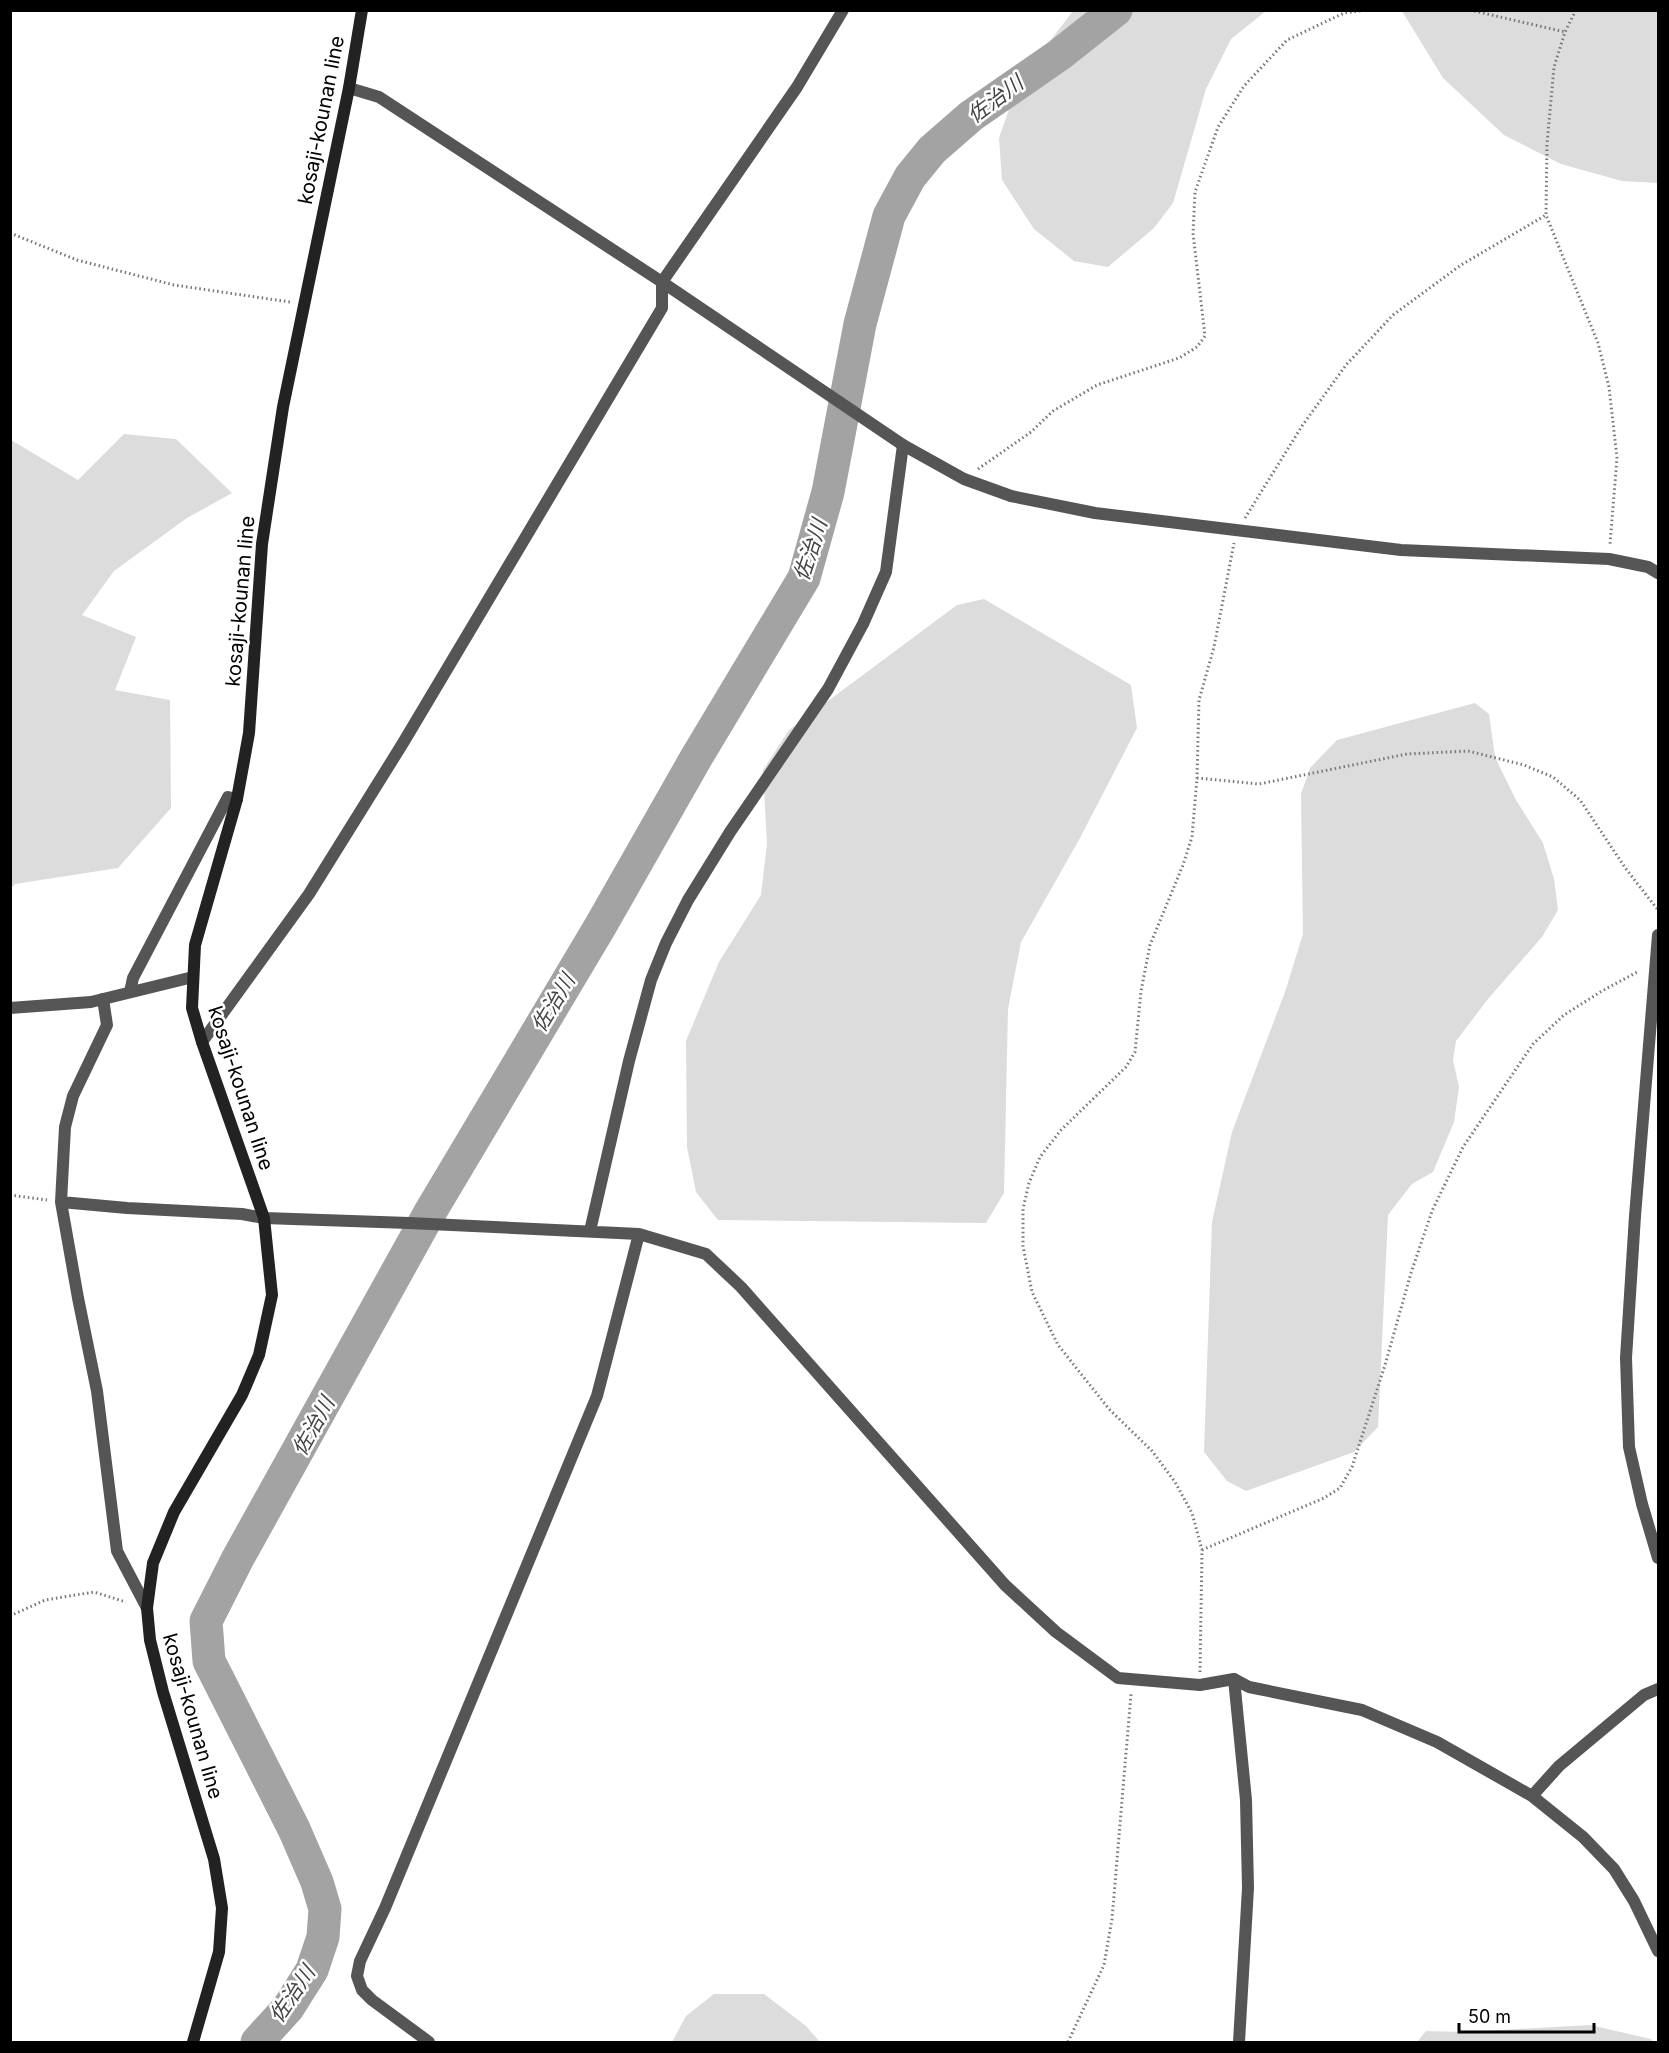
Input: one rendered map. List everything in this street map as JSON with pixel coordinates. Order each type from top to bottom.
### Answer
[{"type":"main road","name":"kosaji-kounan line","points":[[193,2043],[219,1952],[222,1908],[214,1859],[155,1661],[150,1640],[147,1608],[153,1563],[174,1512],[242,1395],[259,1355],[272,1295],[264,1218],[192,1008],[195,945],[237,799],[249,733],[262,544],[283,407],[362,10]]},
{"type":"street","points":[[202,1042],[309,894],[409,733],[662,308],[662,282],[797,87],[843,10]]},
{"type":"street","points":[[348,88],[379,97],[662,282],[903,445],[964,479],[1011,496],[1095,513],[1401,550],[1609,559],[1648,567],[1659,573]]},
{"type":"street","points":[[590,1231],[629,1061],[651,980],[666,943],[688,900],[730,832],[828,689],[863,624],[886,572],[903,445]]},
{"type":"street","points":[[130,992],[133,978],[228,797],[237,799]]},
{"type":"street","points":[[1659,935],[1635,1216],[1626,1358],[1629,1447],[1642,1504],[1659,1558]]},
{"type":"street","points":[[10,1008],[103,999],[193,977]]},
{"type":"street","points":[[103,999],[107,1025],[73,1096],[65,1127],[61,1202],[97,1391],[117,1551],[147,1608]]},
{"type":"street","points":[[61,1202],[242,1214],[264,1218],[639,1234],[706,1254],[741,1287],[1005,1585],[1056,1632],[1118,1678],[1200,1685],[1234,1679],[1249,1687],[1362,1710],[1437,1742],[1532,1796],[1583,1837],[1614,1869],[1634,1901],[1659,1951]]},
{"type":"street","points":[[429,2043],[362,1990],[357,1976],[360,1961],[385,1908],[597,1396],[639,1234]]},
{"type":"street","points":[[1234,1679],[1246,1800],[1248,1888],[1239,2043]]},
{"type":"street","points":[[1532,1796],[1559,1766],[1644,1695],[1659,1689]]},
{"type":"path","points":[[964,479],[1031,432],[1053,411],[1096,385],[1179,358],[1197,347],[1205,336],[1193,233],[1196,192],[1218,127],[1244,86],[1287,40],[1344,13],[1368,10]]},
{"type":"path","points":[[1470,10],[1565,32]]},
{"type":"path","points":[[1576,10],[1565,32],[1554,67],[1547,144],[1546,215],[1598,343],[1609,387],[1617,458],[1609,559]]},
{"type":"path","points":[[1200,1685],[1202,1550],[1192,1513],[1175,1482],[1152,1451],[1109,1409],[1058,1345],[1032,1292],[1023,1246],[1023,1209],[1029,1183],[1040,1157],[1061,1130],[1126,1067],[1135,1052],[1141,991],[1150,945],[1192,837],[1197,778],[1199,700],[1214,647],[1236,531],[1302,426],[1346,365],[1393,315],[1461,265],[1546,215]]},
{"type":"path","points":[[10,233],[77,260],[174,285],[305,305]]},
{"type":"path","points":[[1197,778],[1259,784],[1407,754],[1468,751],[1524,765],[1553,777],[1580,800],[1626,869],[1659,910]]},
{"type":"path","points":[[1202,1550],[1324,1498],[1340,1488],[1352,1467],[1432,1211],[1463,1147],[1533,1044],[1564,1014],[1656,963]]},
{"type":"path","points":[[10,1195],[61,1202]]},
{"type":"path","points":[[10,1616],[45,1600],[94,1592],[147,1608]]},
{"type":"path","points":[[1068,2043],[1104,1965],[1112,1919],[1133,1679]]},
{"type":"shaded area","points":[[1073,11],[1266,11],[1231,39],[1206,89],[1173,203],[1154,228],[1108,267],[1074,261],[1034,229],[1002,180],[999,138],[1018,83]]},
{"type":"shaded area","points":[[1402,11],[1658,11],[1658,183],[1622,181],[1561,164],[1504,135],[1443,78]]},
{"type":"shaded area","points":[[124,434],[176,439],[232,493],[187,518],[114,571],[82,615],[136,637],[115,690],[170,700],[171,808],[118,868],[15,884],[11,888],[11,440],[78,480]]},
{"type":"shaded area","points":[[984,599],[1131,685],[1137,728],[1080,838],[1021,942],[1008,1009],[1004,1193],[986,1223],[718,1220],[696,1192],[687,1147],[686,1041],[719,962],[761,895],[767,844],[763,770],[789,730],[957,605]]},
{"type":"shaded area","points":[[1475,703],[1489,714],[1495,757],[1516,800],[1543,843],[1554,879],[1558,910],[1542,937],[1488,999],[1456,1041],[1453,1060],[1459,1087],[1454,1122],[1433,1172],[1412,1184],[1388,1215],[1378,1427],[1354,1452],[1246,1491],[1227,1481],[1204,1452],[1212,1222],[1232,1132],[1285,992],[1303,934],[1301,794],[1310,768],[1337,740]]},
{"type":"shaded area","points":[[714,1994],[764,1994],[806,2026],[820,2042],[672,2042],[686,2016]]},
{"type":"shaded area","points":[[1590,2025],[1651,2039],[1653,2042],[1417,2042],[1426,2031],[1464,2032]]},
{"type":"waterway","name":"佐治川","points":[[257,2042],[288,2008],[312,1970],[323,1937],[325,1909],[317,1882],[294,1829],[209,1661],[206,1621],[238,1558],[429,1214],[804,578],[828,492],[860,324],[889,216],[910,177],[932,150],[971,116],[1059,55],[1116,10]]}]
